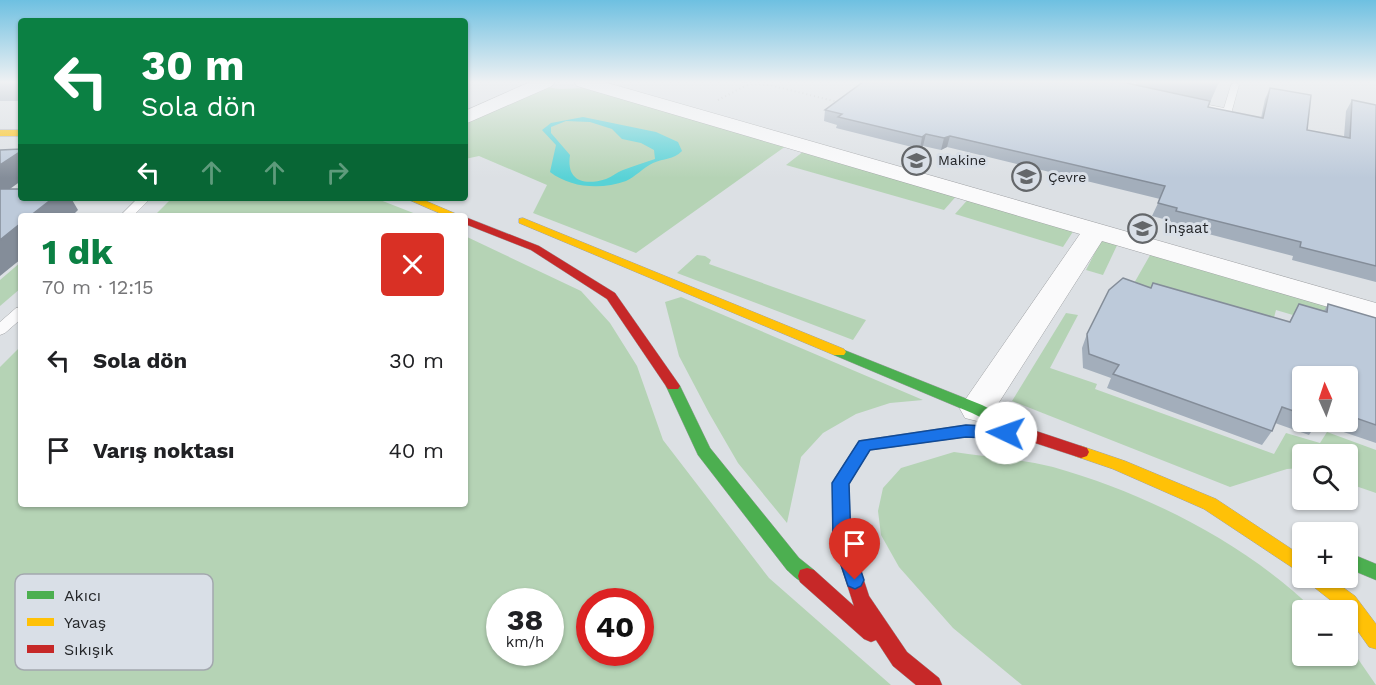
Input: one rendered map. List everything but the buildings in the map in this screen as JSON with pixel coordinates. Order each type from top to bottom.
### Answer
[{"type":"street","points":[[695,114],[1376,312]]},
{"type":"street","points":[[0,122],[18,122]]},
{"type":"street","points":[[0,133],[18,133]]},
{"type":"street","points":[[418,201],[448,213]]},
{"type":"street","points":[[514,218],[977,409],[1027,434],[1119,465],[1271,529]]},
{"type":"street","points":[[468,221],[535,248],[611,296],[679,394],[704,451],[794,564],[932,685]]},
{"type":"street","points":[[977,409],[1095,232]]},
{"type":"street","points":[[900,659],[861,600],[842,541],[841,483],[865,445],[966,431],[1027,434]]},
{"type":"street","points":[[1210,504],[1292,559]]},
{"type":"street","points":[[1358,565],[1376,572]]},
{"type":"street","points":[[1329,588],[1348,603],[1376,640]]},
{"type":"lane","points":[[129,213],[142,201]]},
{"type":"lane","points":[[0,330],[18,314]]},
{"type":"green space","points":[[480,114],[674,114],[786,146],[636,253],[533,213],[547,185],[479,156],[468,158],[468,120]]},
{"type":"green space","points":[[804,151],[959,193],[944,210],[786,165]]},
{"type":"green space","points":[[971,196],[1076,227],[1063,247],[955,214]]},
{"type":"green space","points":[[169,201],[383,201],[413,213],[157,213]]},
{"type":"green space","points":[[1104,235],[1120,239],[1103,275],[1086,270]]},
{"type":"green space","points":[[468,237],[581,291],[610,323],[637,366],[663,440],[769,578],[891,685],[0,685],[0,367],[18,349],[18,507],[468,507]]},
{"type":"green space","points":[[1153,250],[1376,312],[1303,318],[1276,310],[1271,329],[1133,285]]},
{"type":"green space","points":[[697,255],[711,260],[709,264],[866,320],[853,340],[677,273]]},
{"type":"green space","points":[[18,265],[18,291],[0,306],[0,280]]},
{"type":"green space","points":[[681,297],[923,400],[890,403],[856,414],[823,433],[801,457],[787,523],[738,463],[679,356],[665,302]]},
{"type":"green space","points":[[1066,313],[1078,315],[1050,368],[1097,384],[1095,389],[1274,454],[1286,433],[1320,443],[1327,432],[1376,450],[1376,493],[1358,487],[1358,444],[1292,444],[1292,469],[1230,487],[1012,401]]},
{"type":"green space","points":[[954,452],[1017,460],[1053,467],[1088,478],[1158,506],[1226,542],[1257,563],[1303,600],[1292,600],[1292,666],[1358,666],[1358,659],[1376,685],[1022,685],[953,628],[899,567],[881,535],[878,511],[883,488],[901,468]]},
{"type":"water","points":[[583,117],[656,132],[678,142],[682,151],[653,163],[626,181],[607,186],[586,186],[567,181],[550,172],[556,145],[542,130],[551,123]],"holes":[[[566,121],[590,122],[612,129],[622,139],[641,143],[654,150],[655,159],[606,179],[591,182],[578,179],[571,171],[570,155],[551,133],[551,127]]]},
{"type":"traffic: fast","points":[[839,352],[977,409],[1015,428]]},
{"type":"traffic: fast","points":[[673,386],[704,451],[793,564],[807,576]]},
{"type":"traffic: fast","points":[[1358,565],[1376,572]]},
{"type":"traffic: slow","points":[[0,133],[18,133]]},
{"type":"traffic: slow","points":[[418,201],[448,213]]},
{"type":"traffic: slow","points":[[523,221],[839,352]]},
{"type":"traffic: slow","points":[[1081,452],[1119,465],[1210,504],[1292,559]]},
{"type":"traffic: slow","points":[[1330,588],[1348,602],[1376,640]]},
{"type":"traffic: jam","points":[[468,221],[535,248],[611,296],[673,386]]},
{"type":"traffic: jam","points":[[932,685],[900,659],[861,600],[842,541],[841,483],[865,445],[966,431],[1027,434],[1081,452]]},
{"type":"traffic: jam","points":[[807,576],[871,633]]},
{"type":"place","name":"Makine","points":[[917,160]]},
{"type":"place","name":"Çevre","points":[[1027,177]]},
{"type":"place","name":"İnşaat","points":[[1143,228]]},
{"type":"route","points":[[855,580],[842,541],[841,483],[865,445],[966,431],[1006,433]]}]
